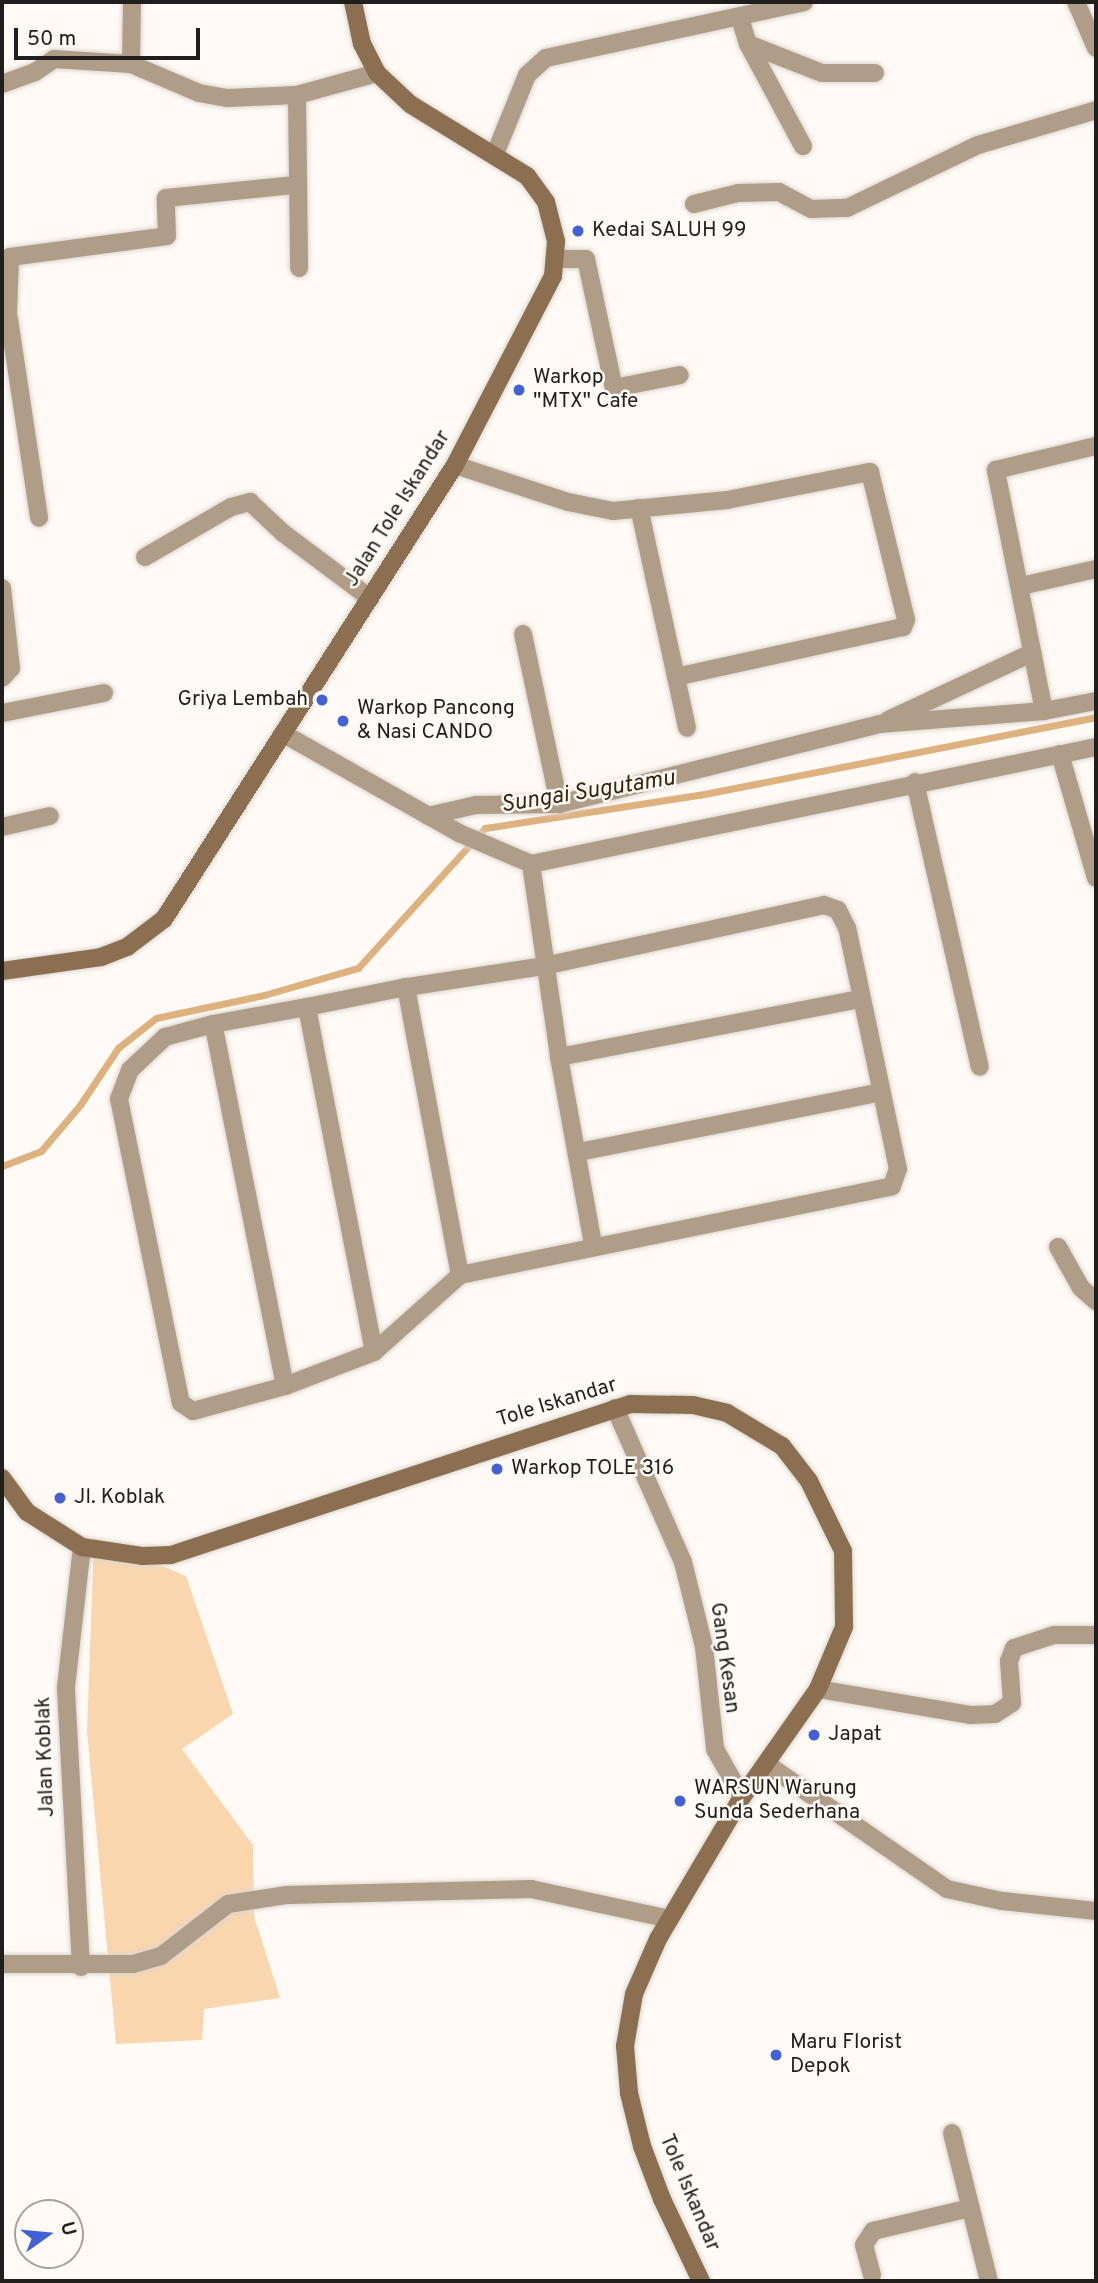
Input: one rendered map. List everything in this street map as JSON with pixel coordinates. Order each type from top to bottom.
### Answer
[{"type":"main road","name":"Jalan Tole Iskandar","points":[[2,971],[101,957],[127,947],[164,919],[455,465],[553,276],[556,259],[546,202],[527,176],[410,104],[377,73],[362,44],[353,2]]},
{"type":"main road","name":"Tole Iskandar","points":[[2,1478],[27,1512],[82,1547],[143,1556],[172,1555],[615,1408],[661,1402],[727,1413],[782,1446],[809,1481],[843,1551],[846,1581],[844,1627],[818,1689],[768,1765],[742,1797],[670,1919],[634,1994],[625,2046],[629,2093],[642,2146],[662,2199],[701,2281]]},
{"type":"street","points":[[131,64],[132,2]]},
{"type":"street","points":[[495,154],[527,75],[546,58],[804,2]]},
{"type":"street","points":[[1076,2],[1096,48]]},
{"type":"street","points":[[740,18],[748,44],[803,146]]},
{"type":"street","points":[[748,44],[822,73],[875,74]]},
{"type":"street","points":[[2,84],[35,72],[54,59],[131,64],[199,93],[228,98],[296,95],[377,73]]},
{"type":"street","points":[[296,95],[295,185],[299,268]]},
{"type":"street","points":[[694,204],[738,193],[779,192],[811,209],[847,208],[978,145],[1096,110]]},
{"type":"street","points":[[39,518],[5,312],[10,257],[167,236],[166,198],[295,185]]},
{"type":"street","points":[[556,259],[586,259],[614,388],[680,376]]},
{"type":"street","points":[[1044,711],[996,470],[1096,446]]},
{"type":"street","points":[[455,465],[568,502],[613,511],[727,500],[870,472],[906,620],[895,631],[676,677]]},
{"type":"street","points":[[145,557],[232,507],[250,502],[283,533],[370,598]]},
{"type":"street","points":[[639,509],[687,728]]},
{"type":"street","points":[[1021,586],[1096,569]]},
{"type":"street","points":[[2,589],[11,668],[2,678]]},
{"type":"street","points":[[523,634],[559,804]]},
{"type":"street","points":[[879,724],[1032,653]]},
{"type":"street","points":[[2,713],[104,693]]},
{"type":"street","points":[[428,816],[476,805],[559,804],[879,724],[1044,711],[1096,701]]},
{"type":"street","points":[[284,734],[459,833],[524,862],[1096,747]]},
{"type":"street","points":[[1060,754],[1096,880]]},
{"type":"street","points":[[915,782],[980,1068]]},
{"type":"street","points":[[2,827],[50,816]]},
{"type":"street","points":[[524,862],[579,1152],[593,1244]]},
{"type":"street","points":[[824,905],[838,910],[847,928],[898,1169],[892,1186],[593,1244],[460,1275],[374,1352],[285,1386],[193,1411],[182,1407],[119,1099],[130,1070],[165,1037],[213,1024],[406,987],[544,966],[824,905]]},
{"type":"street","points":[[406,987],[460,1275]]},
{"type":"street","points":[[559,1057],[860,999]]},
{"type":"street","points":[[307,1007],[374,1352]]},
{"type":"street","points":[[213,1024],[285,1386]]},
{"type":"street","points":[[579,1152],[881,1092]]},
{"type":"street","points":[[1058,1247],[1081,1288],[1096,1301]]},
{"type":"street","name":"Gang Kesan","points":[[615,1408],[683,1562],[704,1647],[715,1749],[742,1797]]},
{"type":"street","name":"Jalan Koblak","points":[[81,1967],[66,1687],[82,1547]]},
{"type":"street","points":[[818,1689],[970,1715],[995,1714],[1012,1703],[1009,1661],[1014,1647],[1054,1635],[1096,1635]]},
{"type":"street","points":[[768,1765],[947,1889],[1002,1901],[1096,1911]]},
{"type":"street","points":[[2,1964],[81,1967],[133,1964],[161,1956],[228,1904],[287,1895],[531,1889],[670,1919]]},
{"type":"street","points":[[952,2133],[989,2281]]},
{"type":"street","points":[[872,2275],[864,2245],[873,2231],[970,2208]]},
{"type":"shaded area","points":[[94,1538],[186,1576],[233,1714],[182,1749],[253,1845],[254,1916],[280,1998],[204,2009],[202,2040],[116,2044],[87,1731]]},
{"type":"waterway","name":"Sungai Sugutamu","points":[[2,1166],[41,1151],[80,1105],[118,1048],[156,1018],[264,995],[358,968],[485,828],[699,795],[1096,717]]},
{"type":"place","name":"Kedai SALUH 99","points":[[578,231]]},
{"type":"place","name":"Warkop \"MTX\" Cafe","points":[[519,390]]},
{"type":"place","name":"Griya Lembah","points":[[322,700]]},
{"type":"place","name":"Warkop Pancong & Nasi CANDO","points":[[343,721]]},
{"type":"place","name":"Warkop TOLE 316","points":[[497,1469]]},
{"type":"place","name":"Jl. Koblak","points":[[60,1498]]},
{"type":"place","name":"Japat","points":[[814,1735]]},
{"type":"place","name":"WARSUN Warung Sunda Sederhana","points":[[680,1801]]},
{"type":"place","name":"Maru Florist Depok","points":[[776,2055]]}]
